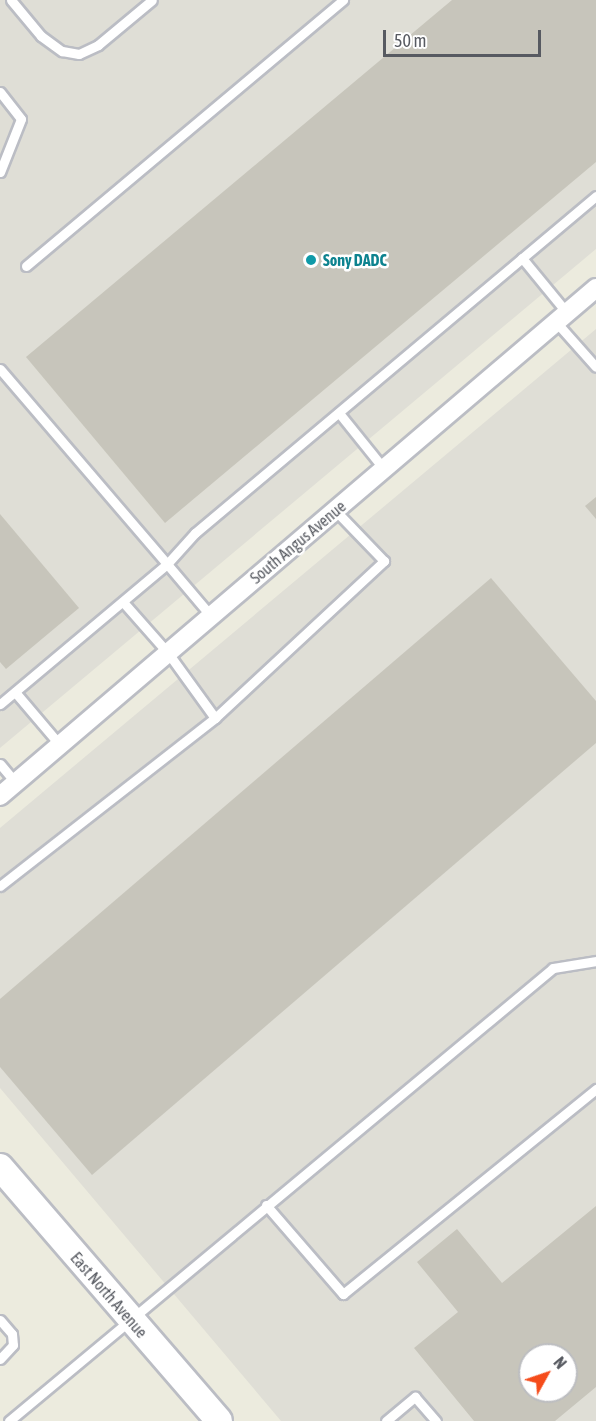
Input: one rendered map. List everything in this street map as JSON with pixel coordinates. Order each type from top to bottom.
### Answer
[{"type":"street","name":"South Angus Avenue","points":[[0,796],[596,288]]},
{"type":"street","name":"East North Avenue","points":[[0,1167],[219,1421]]},
{"type":"lane","points":[[11,0],[41,36],[62,51],[79,54],[98,45],[152,0]]},
{"type":"lane","points":[[26,266],[343,0]]},
{"type":"lane","points":[[0,92],[21,119],[0,172]]},
{"type":"lane","points":[[0,704],[167,564],[195,533],[596,196]]},
{"type":"lane","points":[[522,258],[596,367]]},
{"type":"lane","points":[[0,369],[211,616]]},
{"type":"lane","points":[[339,412],[384,469]]},
{"type":"lane","points":[[0,886],[215,718],[384,561],[335,510]]},
{"type":"lane","points":[[123,602],[168,653],[215,718]]},
{"type":"lane","points":[[15,692],[60,745]]},
{"type":"lane","points":[[0,764],[16,783]]},
{"type":"lane","points":[[9,1421],[129,1318],[552,968],[596,961]]},
{"type":"lane","points":[[266,1205],[343,1294],[596,1089]]},
{"type":"lane","points":[[0,1320],[12,1334],[13,1345],[0,1359]]},
{"type":"lane","points":[[386,1421],[415,1397],[436,1421]]},
{"type":"shaded area","points":[[0,0],[596,0],[596,249],[0,748]]},
{"type":"shaded area","points":[[596,329],[596,1421],[281,1421],[0,1088],[0,828]]},
{"type":"building","name":"Sony DADC","points":[[452,0],[596,0],[596,162],[165,523],[26,357]]},
{"type":"building","points":[[596,497],[596,519],[585,506]]},
{"type":"building","points":[[0,514],[79,608],[6,669],[0,662]]},
{"type":"building","points":[[491,578],[596,701],[596,743],[92,1175],[0,1067],[0,999]]},
{"type":"building","points":[[596,1206],[596,1387],[578,1402],[578,1343],[518,1343],[518,1403],[577,1403],[555,1421],[474,1421],[414,1348],[458,1312],[417,1262],[457,1229],[502,1283]]},
{"type":"place","name":"Sony DADC","points":[[311,260]]}]
